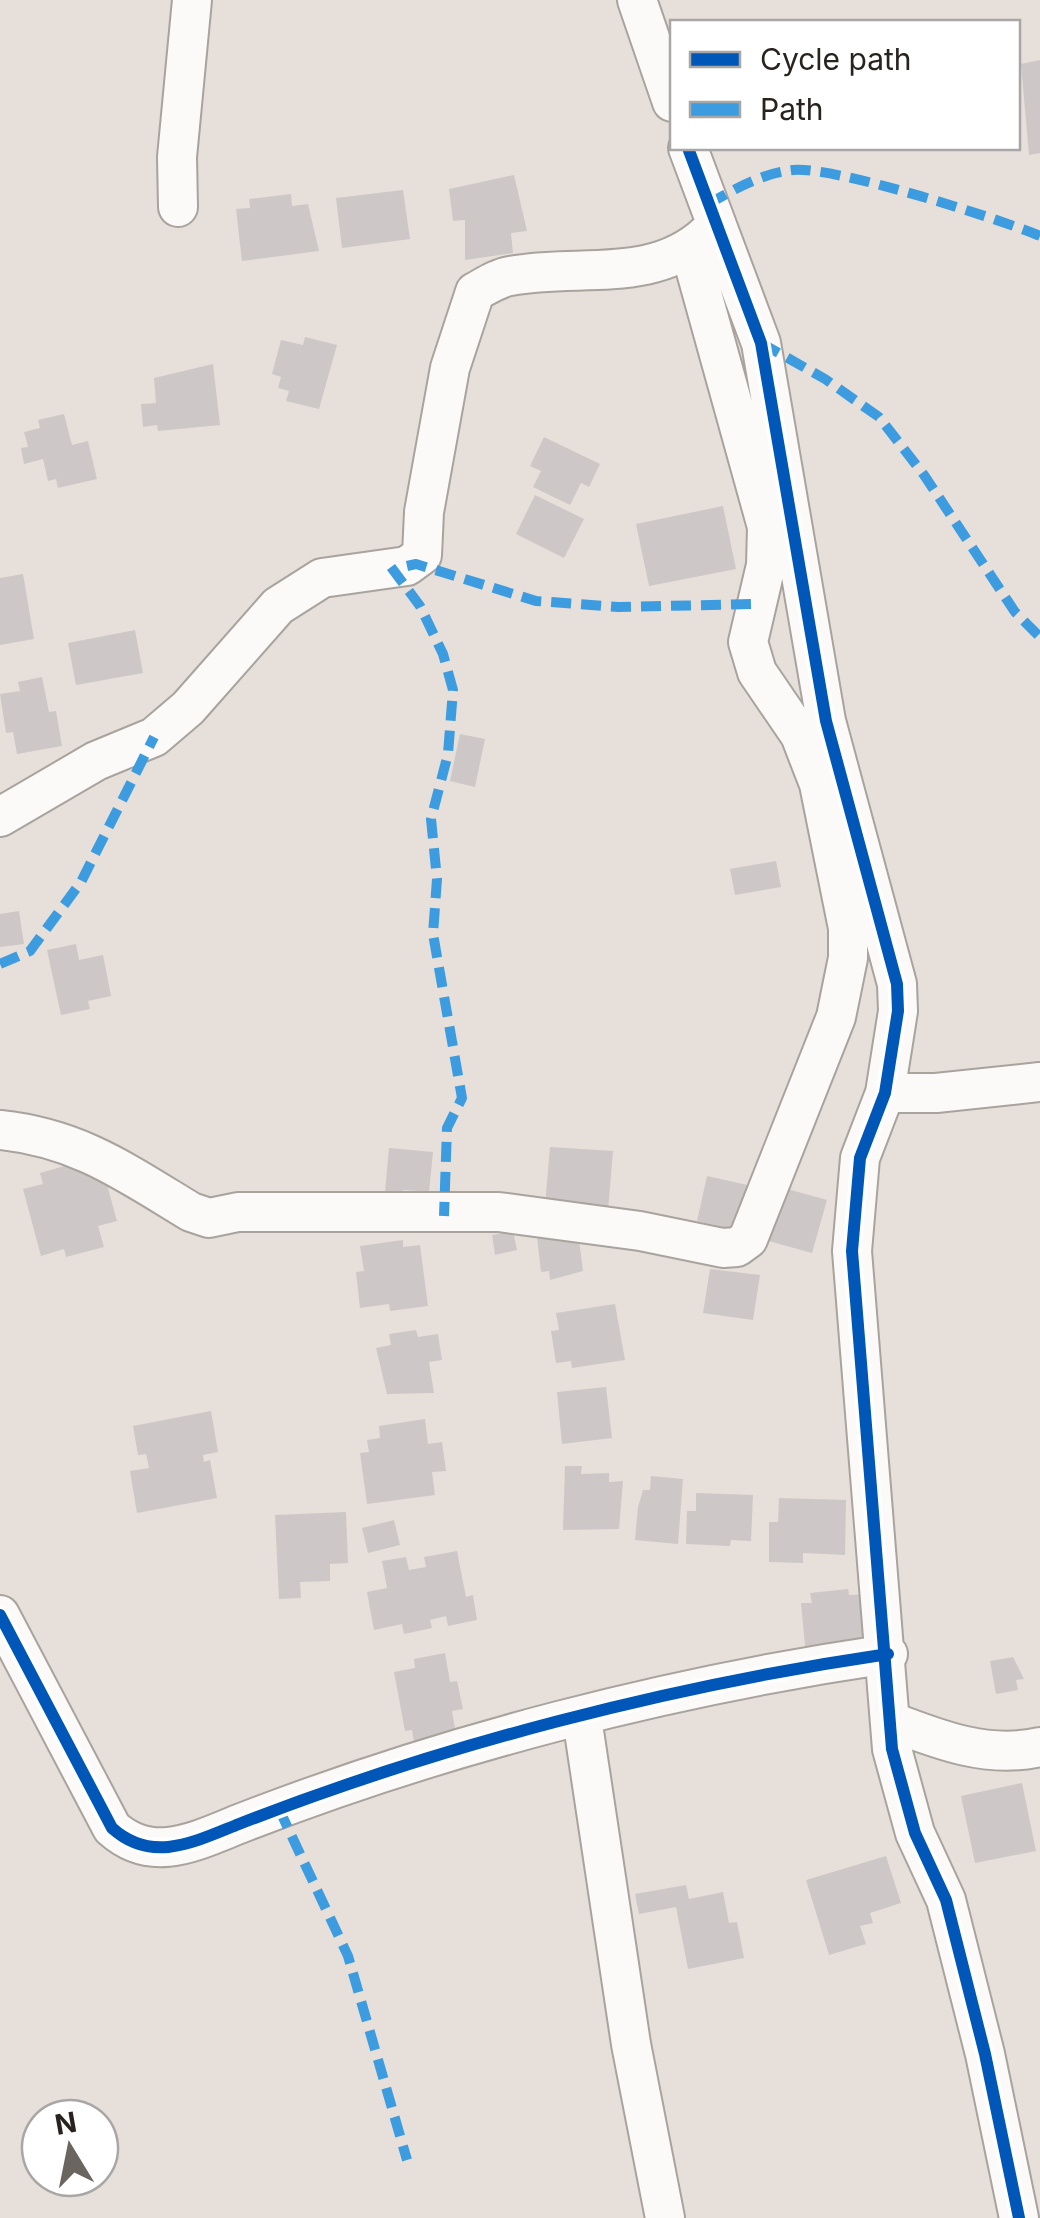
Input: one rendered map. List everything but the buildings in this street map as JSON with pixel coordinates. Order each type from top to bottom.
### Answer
[{"type":"street","points":[[178,207],[177,156],[192,0]]},
{"type":"street","points":[[637,0],[670,96]]},
{"type":"street","points":[[0,1130],[42,1134],[87,1149],[191,1212],[209,1218],[238,1212],[499,1212],[640,1231],[723,1248],[737,1247],[748,1239],[836,1017],[848,958],[848,928],[819,784],[800,736],[757,672],[748,642],[766,565],[767,527],[703,238],[688,150]]},
{"type":"street","points":[[0,818],[96,762],[154,737],[188,708],[278,606],[322,578],[407,566],[422,554],[424,512],[450,368],[474,292],[506,276],[647,266],[703,238]]},
{"type":"street","points":[[703,238],[761,343],[826,722],[897,984],[898,1011],[885,1093],[860,1158],[852,1251],[888,1654],[892,1749],[915,1833],[946,1900],[1025,2164],[1019,2218]]},
{"type":"street","points":[[885,1093],[936,1093],[1040,1082]]},
{"type":"street","points":[[0,1614],[112,1828],[127,1842],[162,1851],[314,1795],[582,1718],[770,1672],[888,1654]]},
{"type":"street","points":[[582,1718],[631,2044],[665,2218]]},
{"type":"street","points":[[890,1721],[947,1742],[984,1750],[1040,1747]]},
{"type":"marked path","points":[[708,204],[770,175],[814,171],[916,195],[1040,236]]},
{"type":"marked path","points":[[761,343],[825,379],[879,417],[924,475],[1015,612],[1040,637]]},
{"type":"marked path","points":[[407,566],[416,564],[536,601],[618,607],[754,604]]},
{"type":"marked path","points":[[391,567],[420,606],[443,654],[453,690],[448,754],[431,819],[437,879],[433,934],[462,1098],[447,1128],[444,1216]]},
{"type":"marked path","points":[[0,964],[30,951],[81,882],[154,737]]},
{"type":"marked path","points":[[279,1809],[348,1956],[407,2160]]},
{"type":"cycle path","points":[[689,150],[761,343],[826,721],[897,984],[898,1011],[885,1093],[860,1158],[852,1251],[892,1749],[915,1833],[946,1900],[985,2054],[1019,2218]]},
{"type":"cycle path","points":[[0,1615],[112,1828],[127,1839],[158,1847],[190,1843],[396,1768],[559,1721],[723,1683],[888,1654]]}]
